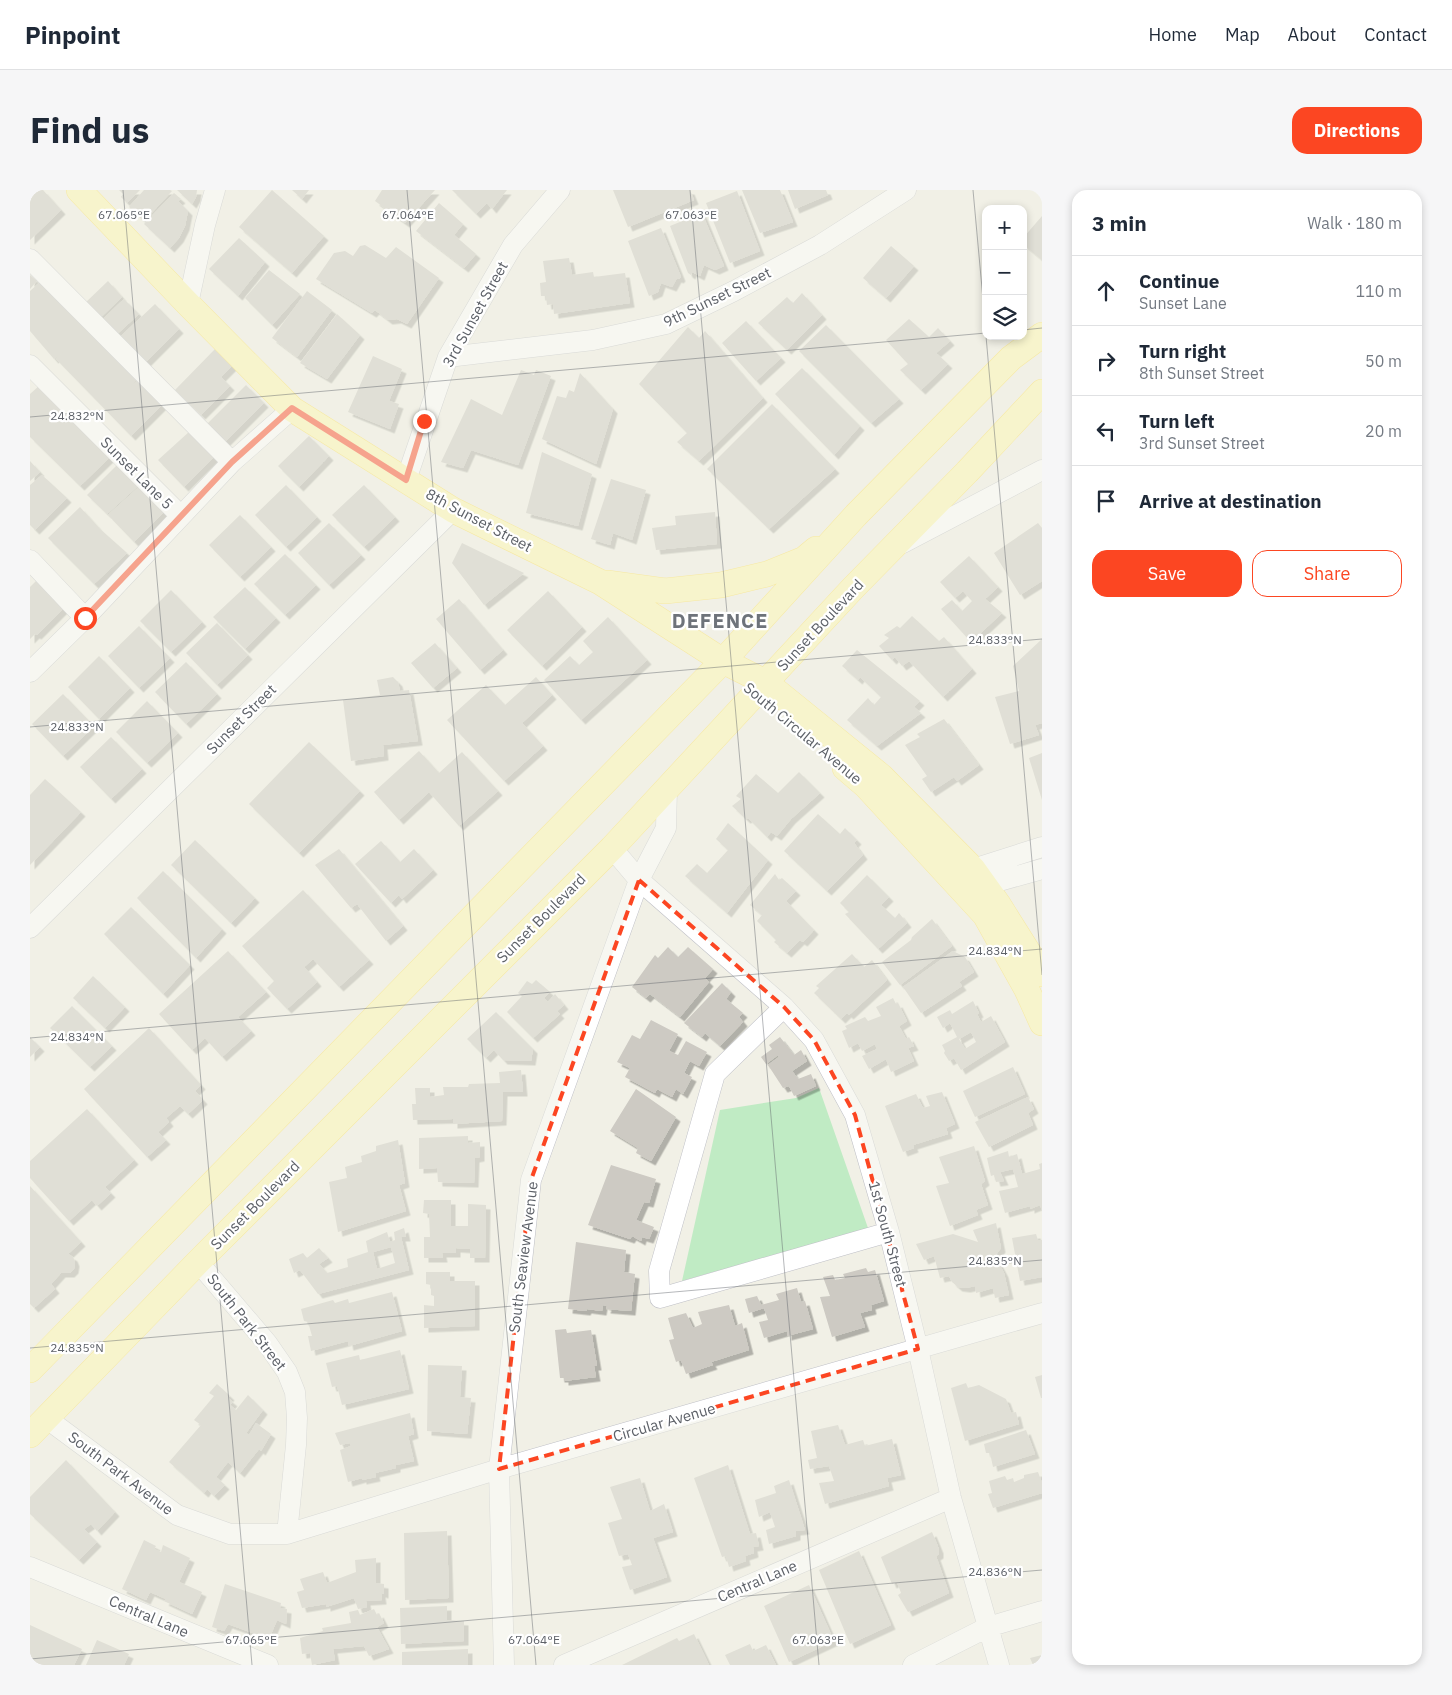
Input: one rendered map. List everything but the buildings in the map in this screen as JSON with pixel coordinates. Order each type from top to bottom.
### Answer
[{"type":"main road","name":"8th Sunset Street","points":[[79,190],[188,304],[292,408],[453,510],[600,582],[723,661]]},
{"type":"main road","points":[[33,1361],[723,661],[856,515],[1011,358],[1042,335]]},
{"type":"main road","name":"Sunset Boulevard","points":[[38,1427],[198,1262],[612,848],[853,588],[895,547],[1042,392]]},
{"type":"main road","points":[[600,582],[665,591],[720,585],[767,574],[804,559],[856,515]]},
{"type":"main road","name":"South Circular Avenue","points":[[723,661],[881,776],[979,876],[1042,974]]},
{"type":"main road","name":"South Circular Avenue","points":[[760,689],[866,786],[985,915],[1027,990],[1042,1023]]},
{"type":"street","points":[[188,304],[205,224],[215,190]]},
{"type":"street","name":"3rd Sunset Street","points":[[406,480],[448,357],[513,245],[560,190]]},
{"type":"street","name":"9th Sunset Street","points":[[448,357],[592,340],[666,324],[734,291],[820,245],[906,190]]},
{"type":"street","points":[[30,259],[232,462]]},
{"type":"street","name":"Sunset Lane 5","points":[[30,366],[181,516]]},
{"type":"street","points":[[30,672],[85,618],[232,462],[292,408]]},
{"type":"street","points":[[895,547],[1042,470]]},
{"type":"street","name":"Sunset Street","points":[[30,928],[453,510]]},
{"type":"street","points":[[31,563],[85,618]]},
{"type":"street","name":"South Seaview Avenue","points":[[504,1665],[499,1469],[531,1180],[640,880],[666,828],[667,789]]},
{"type":"street","points":[[979,876],[1042,847]]},
{"type":"street","points":[[612,848],[640,880]]},
{"type":"street","points":[[979,876],[1042,869]]},
{"type":"street","name":"1st South Street","points":[[640,880],[784,1007],[814,1040],[855,1116],[889,1232],[918,1349],[950,1498],[999,1665]]},
{"type":"street","points":[[784,1007],[715,1074],[659,1270],[660,1298],[889,1232]]},
{"type":"street","name":"South Park Street","points":[[198,1262],[267,1343],[287,1372],[295,1392],[297,1418],[296,1445],[287,1534]]},
{"type":"street","name":"Circular Avenue","points":[[287,1534],[499,1469],[1042,1313]]},
{"type":"street","name":"South Park Avenue","points":[[38,1427],[177,1515],[230,1534],[287,1534]]},
{"type":"street","name":"Central Lane","points":[[564,1665],[950,1498]]},
{"type":"street","name":"Central Lane","points":[[30,1567],[268,1665]]},
{"type":"street","points":[[913,1665],[988,1627],[1042,1611]]},
{"type":"highlighted area","points":[[639,880],[784,1007],[814,1040],[855,1115],[918,1349],[499,1469],[531,1180]]},
{"type":"green space","points":[[819,1088],[868,1228],[682,1281],[720,1110],[796,1098]]},
{"type":"district","name":"DEFENCE","points":[[720,620]]},
{"type":"route","points":[[85,618],[232,462],[292,408],[406,480],[424,421]]}]
